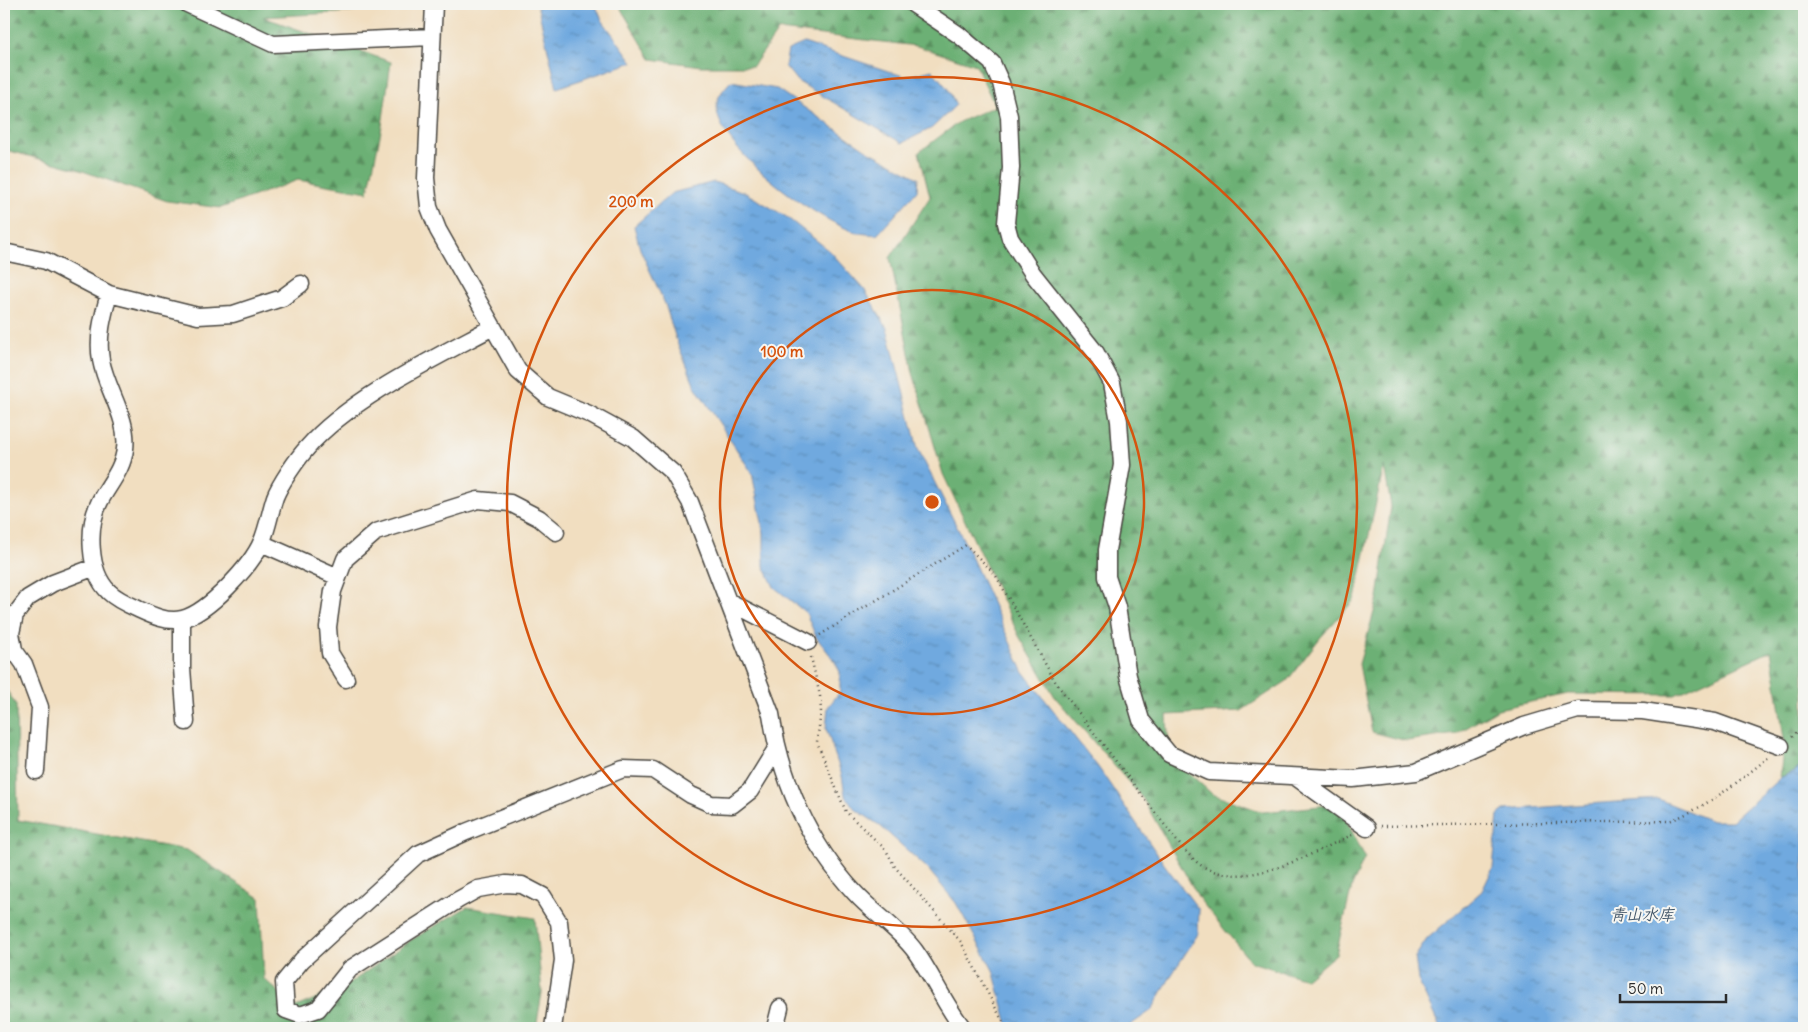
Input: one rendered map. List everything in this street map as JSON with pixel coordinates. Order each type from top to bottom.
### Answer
[{"type":"street","points":[[188,4],[273,44],[432,37]]},
{"type":"street","points":[[434,4],[426,178],[429,207],[438,230],[518,371],[548,397],[589,414],[634,438],[673,473],[690,502],[771,714],[776,749],[799,810],[823,853],[855,894],[892,926],[915,952],[952,1015],[963,1028]]},
{"type":"street","points":[[913,4],[959,35],[992,63],[1001,83],[1009,116],[1011,168],[1006,222],[1010,238],[1033,274],[1096,352],[1112,383],[1120,421],[1122,465],[1107,550],[1107,577],[1117,607],[1128,676],[1141,720],[1169,754],[1209,772],[1297,778],[1353,778],[1416,772],[1524,726],[1578,710],[1643,711],[1715,722],[1781,746]]},
{"type":"street","points":[[4,252],[46,261],[109,294],[198,316],[233,314],[282,298],[301,284]]},
{"type":"street","points":[[109,294],[101,322],[101,360],[124,425],[125,448],[120,468],[99,503],[92,524],[91,546],[95,567],[109,592],[160,618],[182,619],[203,608],[237,580],[261,543],[276,495],[307,448],[340,418],[394,381],[493,327]]},
{"type":"street","points":[[346,679],[330,654],[328,627],[333,591],[345,559],[376,532],[478,500],[510,503],[539,518],[556,532]]},
{"type":"street","points":[[261,543],[338,577]]},
{"type":"street","points":[[36,771],[40,707],[24,664],[14,650],[11,633],[15,615],[28,598],[53,583],[95,567]]},
{"type":"street","points":[[728,602],[808,642]]},
{"type":"street","points":[[182,619],[182,668],[186,722]]},
{"type":"street","points":[[553,1028],[563,960],[559,922],[542,896],[522,885],[506,884],[478,890],[458,900],[350,969],[318,1009],[300,1015],[286,1010],[284,982],[302,960],[418,854],[466,832],[623,769],[653,770],[691,795],[711,804],[732,805],[750,791],[776,749]]},
{"type":"street","points":[[1297,778],[1367,828]]},
{"type":"street","points":[[775,1028],[780,1008]]},
{"type":"path","points":[[966,545],[808,642],[820,696],[817,742],[846,812],[886,850],[895,867],[961,942],[1003,1022],[1003,1028]]},
{"type":"path","points":[[1386,826],[1669,821],[1688,814],[1710,800],[1781,746],[1804,725]]},
{"type":"green space","points":[[4,4],[368,4],[352,12],[263,17],[391,62],[382,126],[368,192],[298,180],[221,208],[167,201],[77,169],[10,151],[4,152]]},
{"type":"green space","points":[[618,4],[1804,4],[1804,766],[1780,778],[1784,739],[1771,651],[1675,695],[1568,694],[1498,709],[1456,734],[1407,741],[1372,732],[1359,664],[1378,598],[1391,506],[1384,466],[1355,599],[1320,638],[1287,681],[1241,711],[1167,715],[1169,755],[1212,794],[1263,812],[1338,804],[1365,857],[1352,886],[1336,954],[1306,979],[1251,962],[1200,900],[1143,799],[1055,697],[1019,636],[943,474],[913,373],[890,258],[930,197],[919,152],[959,122],[995,106],[976,65],[917,46],[779,30],[753,66],[701,66],[651,59]]},
{"type":"green space","points":[[4,686],[16,705],[18,820],[187,850],[260,898],[264,979],[296,1007],[346,986],[411,940],[467,907],[535,918],[542,993],[536,1028],[4,1028]]},
{"type":"water","points":[[537,4],[595,4],[602,20],[633,62],[557,88]]},
{"type":"water","points":[[804,43],[906,77],[932,70],[948,89],[956,105],[932,128],[902,143],[797,81],[785,66],[788,50]]},
{"type":"water","points":[[731,81],[777,89],[865,149],[918,178],[917,191],[877,235],[855,232],[818,214],[796,199],[753,164],[736,146],[723,128],[717,111],[717,102],[720,94]]},
{"type":"water","points":[[714,182],[744,192],[785,216],[830,251],[864,289],[887,328],[918,449],[966,545],[1024,673],[1098,767],[1164,864],[1199,910],[1198,934],[1152,1010],[1126,1028],[1009,1028],[993,970],[956,903],[927,868],[879,825],[855,809],[845,795],[842,776],[826,728],[828,707],[840,692],[840,672],[834,660],[816,637],[806,613],[774,587],[764,566],[764,533],[752,473],[695,386],[677,342],[665,304],[640,249],[634,226],[672,193]]},
{"type":"water","name":"青山水库","points":[[1804,766],[1804,1028],[1440,1028],[1418,980],[1415,957],[1427,939],[1482,891],[1493,868],[1498,815],[1504,810],[1658,799],[1712,821],[1732,821],[1780,778]]}]
